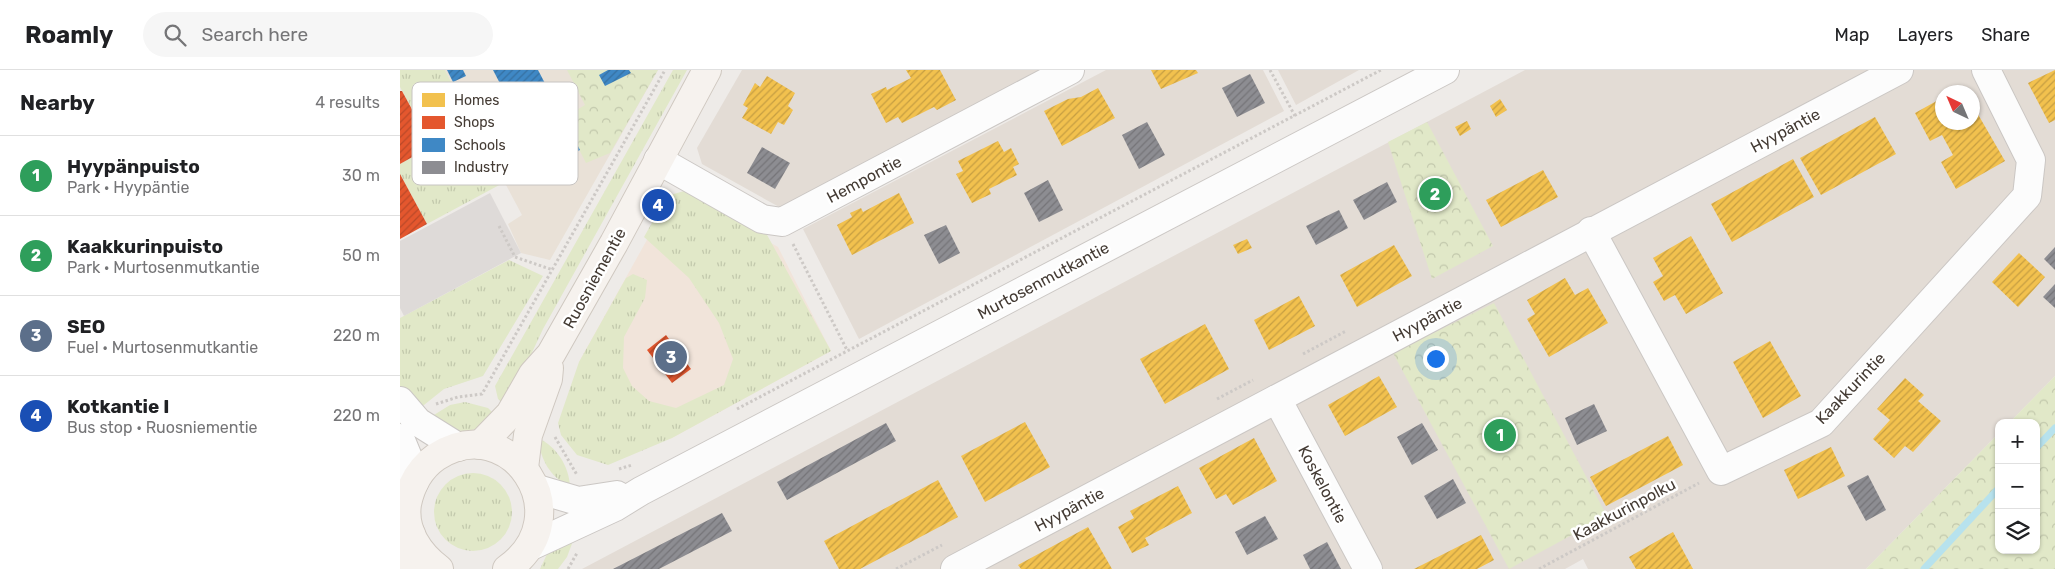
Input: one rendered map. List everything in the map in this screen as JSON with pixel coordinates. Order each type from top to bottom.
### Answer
[{"type":"main road","name":"Ruosniementie","points":[[469,446],[510,414],[533,374],[551,354],[614,243],[707,70]]},
{"type":"main road","name":"Ruosniementie","points":[[519,561],[539,520],[530,479],[528,435],[548,379],[551,354]]},
{"type":"main road","points":[[405,569],[411,534],[407,508],[414,483],[429,462],[445,452],[469,446],[498,450],[511,456],[530,479]]},
{"type":"main road","points":[[411,534],[422,554],[439,569]]},
{"type":"street","name":"Hempontie","points":[[782,222],[1070,70]]},
{"type":"street","name":"Murtosenmutkantie","points":[[519,561],[641,491],[1444,70]]},
{"type":"street","name":"Hyypäntie","points":[[955,569],[1591,231],[1899,70]]},
{"type":"street","name":"Kaakkurintie","points":[[1721,471],[1821,423],[2027,196],[2031,160],[1986,70]]},
{"type":"street","points":[[658,160],[762,219],[782,222]]},
{"type":"street","points":[[1591,231],[1721,471]]},
{"type":"street","name":"Koskelontie","points":[[1277,399],[1368,569]]},
{"type":"street","points":[[400,401],[409,430],[409,460],[414,483]]},
{"type":"street","points":[[409,430],[469,446]]},
{"type":"street","name":"Murtosenmutkantie","points":[[530,479],[578,501],[641,491]]},
{"type":"path","points":[[409,430],[436,404],[458,397],[482,394],[665,70]]},
{"type":"path","points":[[1270,70],[1294,116]]},
{"type":"path","points":[[733,411],[1381,70]]},
{"type":"path","points":[[782,222],[847,350]]},
{"type":"path","points":[[499,226],[515,257],[553,270]]},
{"type":"path","points":[[614,470],[637,463]]},
{"type":"path","name":"Kaakkurinpolku","points":[[1539,569],[1721,471]]},
{"type":"shaded area","points":[[445,70],[658,70],[550,260],[521,253],[508,224],[522,215],[506,185],[578,185],[578,82],[451,82]]},
{"type":"shaded area","points":[[742,70],[1042,70],[781,208],[702,164],[697,148]]},
{"type":"shaded area","points":[[1106,70],[1263,70],[1284,111],[859,339],[803,229]]},
{"type":"shaded area","points":[[1278,70],[1359,70],[1296,105]]},
{"type":"shaded area","points":[[1525,70],[2055,70],[2055,376],[2013,419],[1995,419],[1995,437],[1866,569],[1588,569],[1583,559],[1565,569],[582,569]]},
{"type":"shaded area","points":[[490,193],[521,253],[404,316],[400,308],[400,241]]},
{"type":"shaded area","points":[[687,196],[778,247],[831,351],[672,438],[643,447],[579,362],[668,202]]},
{"type":"green space","points":[[400,70],[445,70],[451,82],[412,82],[412,109],[400,87]]},
{"type":"green space","points":[[567,70],[658,70],[610,153],[586,163],[578,147],[578,109],[585,105],[578,91],[578,82],[573,82]]},
{"type":"green space","points":[[673,70],[687,70],[543,329],[507,406],[498,399],[495,386]]},
{"type":"green space","points":[[1427,122],[1493,246],[1432,279],[1388,142]]},
{"type":"green space","points":[[412,157],[412,185],[499,185],[427,224],[400,174],[400,164]]},
{"type":"green space","points":[[684,191],[766,233],[831,351],[672,438],[608,465],[577,455],[561,435],[558,423],[579,362],[626,278],[633,274],[647,280],[645,298],[624,337],[623,368],[632,386],[649,401],[676,408],[724,385],[733,359],[719,323],[689,278],[644,237],[667,196]]},
{"type":"green space","points":[[509,260],[543,276],[483,376],[444,389],[419,409],[400,390],[400,318]]},
{"type":"green space","points":[[1494,303],[1607,516],[1509,569],[1393,353]]},
{"type":"green space","points":[[2055,376],[2055,569],[1866,569],[1995,437],[1995,554],[2040,554],[2040,419],[2013,419]]},
{"type":"green space","points":[[465,402],[488,408],[497,417],[479,428],[464,431],[448,428],[429,418],[450,405]]},
{"type":"green space","points":[[538,438],[551,446],[561,458],[567,472],[570,487],[557,478],[547,467],[541,453]]},
{"type":"green space","points":[[473,473],[488,476],[500,485],[509,497],[512,512],[509,527],[500,539],[488,548],[473,551],[458,548],[446,539],[437,527],[434,512],[437,497],[446,485],[458,476]]},
{"type":"green space","points":[[573,541],[567,557],[558,569],[540,569],[548,552]]},
{"type":"building: Homes","points":[[906,70],[940,70],[956,100],[937,110],[934,107],[902,123],[898,117],[886,123],[871,94],[886,87],[887,90],[911,78]]},
{"type":"building: Homes","points":[[1151,70],[1196,70],[1198,73],[1161,89]]},
{"type":"building: Homes","points":[[2055,70],[2055,120],[2049,123],[2028,83]]},
{"type":"building: Homes","points":[[767,76],[795,93],[788,106],[793,110],[784,125],[778,122],[771,134],[742,118],[748,108],[743,105],[755,83],[760,87]]},
{"type":"building: Homes","points":[[1098,88],[1115,118],[1062,146],[1044,111],[1068,99],[1081,97]]},
{"type":"building: Homes","points":[[1500,99],[1507,110],[1496,117],[1490,106]]},
{"type":"building: Homes","points":[[1935,102],[1935,130],[1980,130],[1980,118],[2005,161],[1956,189],[1941,162],[1953,155],[1942,135],[1930,141],[1915,113]]},
{"type":"building: Homes","points":[[1875,117],[1896,154],[1821,195],[1800,158]]},
{"type":"building: Homes","points":[[1467,121],[1471,129],[1460,136],[1455,127]]},
{"type":"building: Homes","points":[[998,141],[1004,152],[1011,148],[1019,164],[1013,167],[1017,175],[989,189],[991,194],[972,203],[956,174],[963,171],[958,161]]},
{"type":"building: Homes","points":[[1793,159],[1814,197],[1732,242],[1711,204]]},
{"type":"building: Homes","points":[[1543,170],[1558,197],[1501,227],[1486,200]]},
{"type":"building: Homes","points":[[899,193],[914,223],[852,255],[837,225],[852,217],[850,213],[861,208],[863,212]]},
{"type":"building: Homes","points":[[1691,236],[1723,293],[1686,314],[1675,295],[1664,301],[1653,282],[1663,276],[1653,258]]},
{"type":"building: Homes","points":[[1247,239],[1252,248],[1238,254],[1233,245]]},
{"type":"building: Homes","points":[[1394,245],[1412,276],[1357,307],[1340,275]]},
{"type":"building: Homes","points":[[2019,253],[2045,277],[2018,307],[1992,282]]},
{"type":"building: Homes","points":[[1565,278],[1575,295],[1588,288],[1608,323],[1549,357],[1527,319],[1535,314],[1527,300]]},
{"type":"building: Homes","points":[[1299,296],[1315,326],[1269,350],[1254,320]]},
{"type":"building: Homes","points":[[1205,324],[1229,369],[1165,404],[1140,359]]},
{"type":"building: Homes","points":[[1770,341],[1801,396],[1763,418],[1733,362]]},
{"type":"building: Homes","points":[[1379,376],[1397,407],[1345,436],[1328,405]]},
{"type":"building: Homes","points":[[1905,378],[1924,395],[1918,401],[1941,421],[1913,452],[1905,446],[1894,458],[1873,439],[1890,420],[1877,409]]},
{"type":"building: Homes","points":[[1025,422],[1050,467],[985,502],[961,456]]},
{"type":"building: Homes","points":[[1668,436],[1683,465],[1606,506],[1590,477]]},
{"type":"building: Homes","points":[[1254,438],[1277,481],[1233,505],[1226,494],[1216,499],[1199,468]]},
{"type":"building: Homes","points":[[1831,447],[1845,476],[1798,499],[1784,470]]},
{"type":"building: Homes","points":[[938,480],[958,517],[860,569],[839,569],[824,541]]},
{"type":"building: Homes","points":[[1178,486],[1192,513],[1145,538],[1149,545],[1132,553],[1118,527],[1134,518],[1130,511]]},
{"type":"building: Homes","points":[[1088,527],[1112,569],[1021,569],[1018,565]]},
{"type":"building: Homes","points":[[1673,532],[1693,569],[1636,569],[1629,557]]},
{"type":"building: Homes","points":[[1481,535],[1494,560],[1477,569],[1414,569]]},
{"type":"building: Shops","points":[[400,91],[402,91],[412,109],[412,157],[400,164]]},
{"type":"building: Shops","points":[[400,174],[427,224],[400,239]]},
{"type":"building: Shops","points":[[666,335],[691,369],[672,383],[647,350]]},
{"type":"building: Schools","points":[[447,70],[463,70],[466,76],[453,82]]},
{"type":"building: Schools","points":[[493,70],[538,70],[544,82],[499,82]]},
{"type":"building: Schools","points":[[608,70],[629,70],[631,73],[605,86],[599,75]]},
{"type":"building: Industry","points":[[1250,74],[1265,103],[1237,117],[1222,88]]},
{"type":"building: Industry","points":[[1147,122],[1165,155],[1139,169],[1122,135]]},
{"type":"building: Industry","points":[[762,147],[790,163],[775,189],[747,173]]},
{"type":"building: Industry","points":[[1048,180],[1063,210],[1039,222],[1024,193]]},
{"type":"building: Industry","points":[[1387,182],[1397,202],[1364,220],[1353,200]]},
{"type":"building: Industry","points":[[1339,210],[1348,228],[1316,245],[1306,226]]},
{"type":"building: Industry","points":[[946,225],[960,253],[939,264],[924,235]]},
{"type":"building: Industry","points":[[2055,247],[2055,270],[2044,259]]},
{"type":"building: Industry","points":[[2055,284],[2055,308],[2043,297]]},
{"type":"building: Industry","points":[[1594,404],[1607,431],[1577,445],[1565,418]]},
{"type":"building: Industry","points":[[886,423],[896,441],[787,500],[777,482]]},
{"type":"building: Industry","points":[[1422,423],[1438,450],[1412,465],[1397,437]]},
{"type":"building: Industry","points":[[1868,475],[1886,510],[1866,521],[1847,486]]},
{"type":"building: Industry","points":[[1453,479],[1466,503],[1437,519],[1424,496]]},
{"type":"building: Industry","points":[[722,513],[732,531],[659,569],[613,569]]},
{"type":"building: Industry","points":[[1265,516],[1278,539],[1247,555],[1235,532]]},
{"type":"building: Industry","points":[[1327,542],[1341,569],[1310,569],[1303,555]]},
{"type":"waterway","points":[[2040,444],[2055,428]]},
{"type":"waterway","points":[[1924,569],[1995,492]]},
{"type":"place","name":"Kaakkurinpuisto","points":[[1435,194]]},
{"type":"place","name":"Kotkantie I","points":[[658,205]]},
{"type":"place","name":"SEO","points":[[671,357]]},
{"type":"place","name":"Hyypänpuisto","points":[[1500,435]]}]
